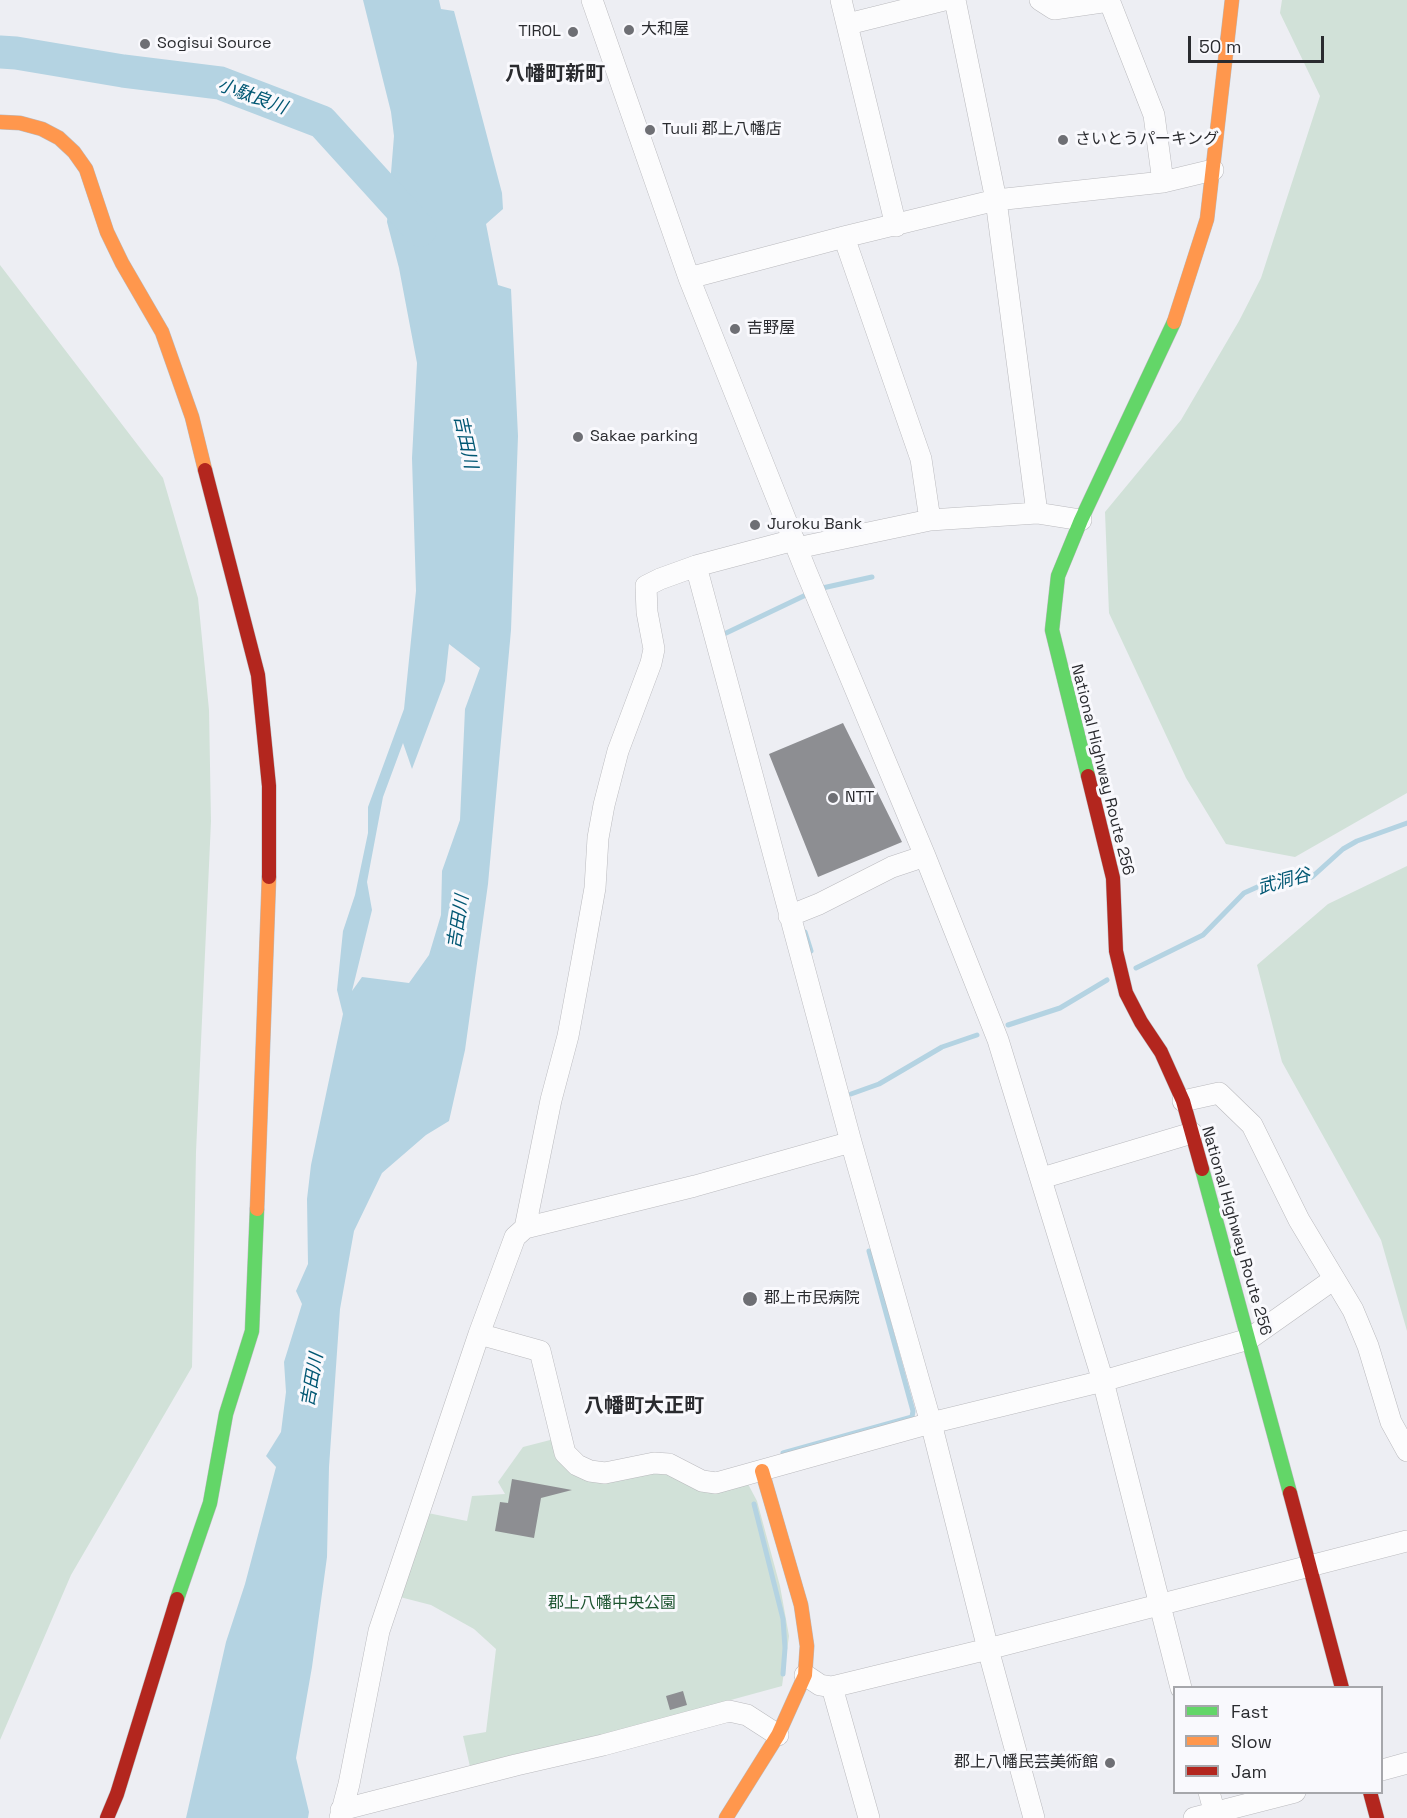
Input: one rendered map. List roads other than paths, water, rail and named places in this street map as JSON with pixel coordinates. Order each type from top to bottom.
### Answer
[{"type":"main road","name":"National Highway Route 256","points":[[1232,0],[1207,219],[1176,318],[1081,519],[1058,576],[1052,630],[1113,878],[1116,951],[1126,993],[1161,1052],[1183,1101],[1341,1686]]},
{"type":"main road","points":[[0,122],[20,123],[42,129],[59,138],[74,152],[86,169],[108,232],[122,263],[162,332],[192,417],[258,675],[269,786],[270,858],[252,1331],[226,1414],[210,1503],[186,1570],[117,1794],[107,1818]]},
{"type":"main road","points":[[726,1818],[778,1735],[805,1675],[807,1646],[801,1605],[762,1472]]},
{"type":"main road","points":[[1371,1794],[1377,1818]]},
{"type":"street","points":[[592,0],[689,278],[795,544],[999,1040],[1103,1381],[1180,1686]]},
{"type":"street","points":[[841,0],[897,226]]},
{"type":"street","points":[[848,24],[944,0]]},
{"type":"street","points":[[955,0],[996,200],[1037,513]]},
{"type":"street","points":[[1040,0],[1054,9],[1109,1],[1154,115],[1162,182]]},
{"type":"street","points":[[689,278],[996,200],[1162,182],[1213,170]]},
{"type":"street","points":[[844,237],[921,459],[930,520]]},
{"type":"street","points":[[525,1228],[551,1100],[568,1036],[595,888],[598,838],[604,805],[618,751],[651,663],[654,649],[647,612],[646,586],[696,566],[795,544],[930,520],[1037,513],[1081,519]]},
{"type":"street","points":[[696,566],[789,916],[931,1423],[988,1649],[1034,1818]]},
{"type":"street","points":[[789,916],[819,904],[892,867],[925,856]]},
{"type":"street","points":[[1183,1101],[1220,1093],[1252,1125],[1299,1220],[1353,1310],[1368,1346],[1391,1422],[1407,1451]]},
{"type":"street","points":[[1042,1178],[1192,1133]]},
{"type":"street","points":[[341,1814],[379,1631],[479,1334],[516,1237],[525,1228],[694,1186],[851,1142]]},
{"type":"street","points":[[479,1334],[540,1351],[566,1454],[577,1465],[590,1471],[604,1473],[654,1463],[669,1464],[702,1481],[716,1483],[931,1423],[1103,1381],[1249,1339],[1334,1279]]},
{"type":"street","points":[[805,1675],[820,1685],[832,1687],[1407,1541]]},
{"type":"street","points":[[832,1687],[869,1818]]},
{"type":"street","points":[[341,1814],[505,1767],[603,1745],[729,1711],[747,1715],[778,1735]]},
{"type":"street","points":[[1383,1770],[1407,1763]]},
{"type":"street","points":[[1210,1794],[1215,1816]]},
{"type":"street","points":[[1194,1818],[1215,1816],[1288,1794]]},
{"type":"water","name":"吉田川","points":[[363,0],[439,0],[441,9],[454,11],[502,193],[503,209],[486,224],[498,285],[511,289],[518,436],[511,630],[488,884],[465,1050],[449,1121],[426,1135],[382,1173],[354,1231],[340,1309],[329,1467],[327,1557],[312,1667],[296,1758],[309,1812],[308,1818],[186,1818],[226,1642],[245,1584],[276,1467],[266,1456],[281,1432],[286,1392],[284,1362],[302,1304],[296,1291],[308,1264],[307,1199],[311,1165],[343,1014],[337,990],[343,931],[355,895],[368,833],[368,807],[404,709],[416,591],[412,458],[417,363],[399,268],[387,222],[394,136],[391,112]],"holes":[[[449,644],[480,668],[465,709],[460,820],[442,871],[441,915],[429,955],[409,983],[362,977],[352,991],[372,910],[367,882],[383,797],[403,743],[412,769],[445,681]]]},
{"type":"waterway","name":"小駄良川","points":[[0,52],[220,83],[322,122],[420,230]]},
{"type":"waterway","points":[[818,589],[872,577]]},
{"type":"waterway","points":[[722,635],[810,593]]},
{"type":"waterway","name":"武洞谷","points":[[1136,968],[1203,935],[1244,893],[1264,884],[1300,881],[1312,877],[1343,849],[1357,841],[1407,823]]},
{"type":"waterway","points":[[805,932],[811,951]]},
{"type":"waterway","name":"武洞谷","points":[[1008,1025],[1060,1008],[1107,980]]},
{"type":"waterway","name":"武洞谷","points":[[851,1094],[879,1084],[942,1047],[977,1035]]},
{"type":"waterway","points":[[783,1453],[912,1417],[913,1411],[869,1251]]},
{"type":"waterway","points":[[754,1504],[783,1619],[785,1648],[783,1674]]},
{"type":"place","name":"大和屋","points":[[629,30]]},
{"type":"place","name":"TIROL","points":[[573,32]]},
{"type":"place","name":"Sogisui Source","points":[[145,44]]},
{"type":"place","name":"Tuuli 郡上八幡店","points":[[650,130]]},
{"type":"place","name":"さいとうパーキング","points":[[1063,140]]},
{"type":"place","name":"吉野屋","points":[[735,329]]},
{"type":"place","name":"Sakae parking","points":[[578,437]]},
{"type":"place","name":"Juroku Bank","points":[[755,525]]},
{"type":"place","name":"NTT","points":[[833,798]]},
{"type":"place","name":"郡上市民病院","points":[[750,1299]]},
{"type":"place","name":"郡上八幡民芸美術館","points":[[1110,1763]]},
{"type":"district","name":"八幡町新町","points":[[555,75]]},
{"type":"district","name":"八幡町大正町","points":[[644,1407]]},
{"type":"park label","name":"郡上八幡中央公園","points":[[612,1604]]}]
